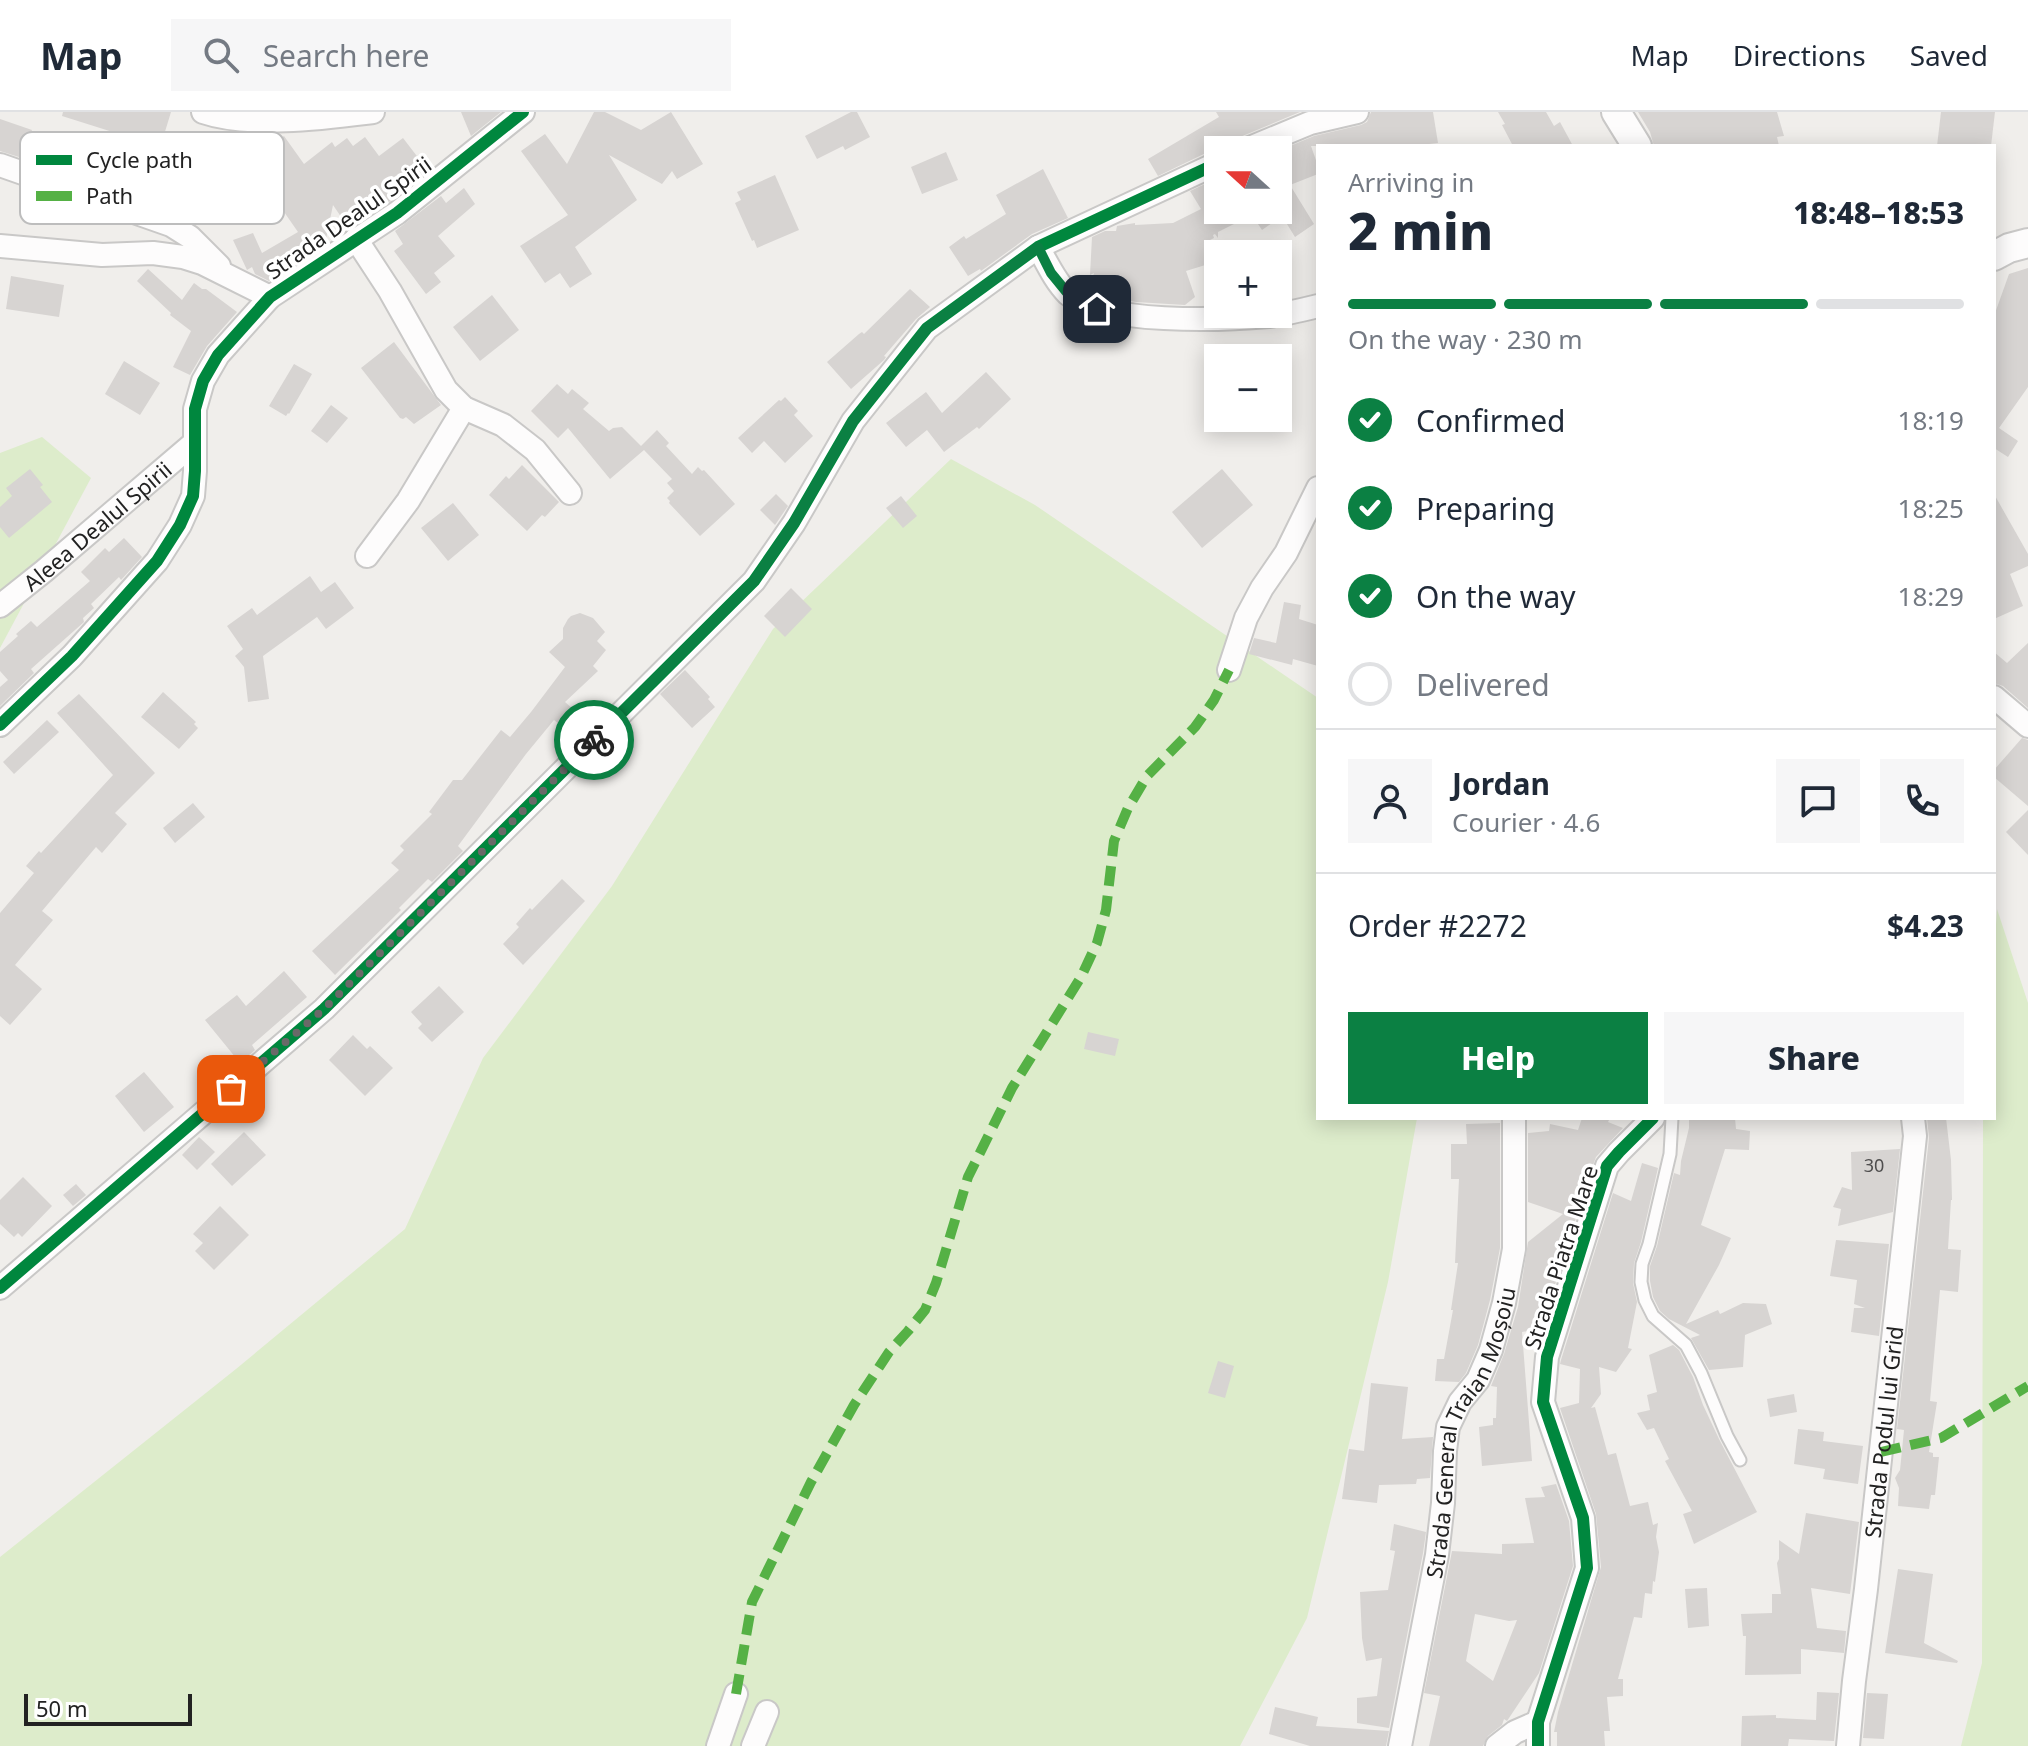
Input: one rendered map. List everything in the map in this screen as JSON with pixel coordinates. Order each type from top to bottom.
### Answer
[{"type":"street","points":[[203,112],[246,119],[286,120],[373,112]]},
{"type":"street","name":"Strada Dealul Spirii","points":[[0,725],[72,656],[157,561],[180,525],[193,496],[195,409],[203,381],[218,355],[270,297],[397,213],[523,112]]},
{"type":"street","points":[[1279,136],[1310,123],[1357,112]]},
{"type":"street","points":[[1616,112],[1636,144]]},
{"type":"street","points":[[0,165],[20,172]]},
{"type":"street","points":[[0,1288],[324,1009],[754,581],[794,523],[853,421],[927,328],[1038,247],[1204,170]]},
{"type":"street","points":[[168,224],[190,237],[228,276]]},
{"type":"street","points":[[356,239],[390,291],[446,390],[464,408],[503,425],[535,450],[570,493]]},
{"type":"street","points":[[1996,255],[2028,243]]},
{"type":"street","points":[[0,246],[102,255],[153,253],[183,257],[270,297]]},
{"type":"street","points":[[1038,247],[1051,273],[1069,295],[1097,309],[1139,317],[1230,318],[1270,316],[1316,306]]},
{"type":"street","points":[[367,556],[408,501],[464,408]]},
{"type":"street","name":"Aleea Dealul Spirii","points":[[0,606],[194,443]]},
{"type":"street","points":[[1229,670],[1246,618],[1286,553],[1316,492]]},
{"type":"street","points":[[1996,699],[2028,726]]},
{"type":"street","name":"Strada General Traian Moșoiu","points":[[1400,1746],[1437,1555],[1448,1427],[1460,1402],[1478,1380],[1491,1350],[1514,1249],[1514,1120]]},
{"type":"street","name":"Strada Piatra Mare","points":[[1538,1746],[1538,1722],[1587,1568],[1583,1518],[1543,1402],[1547,1357],[1607,1166],[1651,1120]]},
{"type":"street","name":"Strada Podul lui Grid","points":[[1848,1746],[1915,1136],[1913,1120]]},
{"type":"street","points":[[718,1746],[736,1694]]},
{"type":"street","points":[[753,1746],[767,1712]]},
{"type":"street","points":[[1497,1746],[1515,1732],[1538,1722]]},
{"type":"lane","points":[[1672,1120],[1670,1154],[1642,1264],[1641,1282],[1653,1316],[1686,1345],[1740,1460]]},
{"type":"green space","points":[[42,437],[91,478],[0,648],[0,453]]},
{"type":"green space","points":[[951,459],[1035,505],[1316,697],[1316,1120],[1417,1120],[1388,1282],[1307,1618],[1240,1746],[0,1746],[0,1557],[236,1369],[405,1229],[483,1058],[612,886],[773,629]]},
{"type":"green space","points":[[1997,909],[2028,1003],[2028,1746],[1961,1746],[1982,1663],[1983,1120],[1996,1120]]},
{"type":"building","points":[[63,112],[171,112],[165,132],[113,132],[62,116]]},
{"type":"building","points":[[461,112],[501,112],[471,136]]},
{"type":"building","points":[[594,112],[605,112],[641,130],[671,112],[703,164],[677,179],[672,171],[662,184],[609,155],[637,200],[575,247],[592,274],[570,288],[560,273],[545,283],[520,246],[568,215],[521,151],[545,134],[567,164]]},
{"type":"building","points":[[851,112],[857,112],[870,137],[845,150],[843,146],[817,159],[805,136]]},
{"type":"building","points":[[1216,112],[1300,112],[1242,136],[1204,136],[1204,154],[1158,176],[1148,159],[1219,117]]},
{"type":"building","points":[[1371,112],[1433,112],[1438,143],[1316,144],[1311,146],[1316,160],[1316,175],[1292,184],[1292,145],[1314,136],[1367,122]]},
{"type":"building","points":[[1498,112],[1546,112],[1554,126],[1560,122],[1572,144],[1512,144],[1502,125],[1505,124]]},
{"type":"building","points":[[1638,112],[1777,112],[1784,136],[1777,137],[1779,144],[1653,144]]},
{"type":"building","points":[[1941,112],[1995,112],[1991,144],[1937,144]]},
{"type":"building","points":[[0,119],[32,130],[20,132],[20,157],[0,151]]},
{"type":"building","points":[[284,136],[304,164],[332,142],[335,147],[347,138],[353,146],[365,137],[379,156],[403,138],[423,164],[424,173],[389,202],[352,226],[348,227],[333,205],[325,244],[269,281],[255,274],[252,267],[247,270],[233,240],[253,233],[262,253],[298,232],[284,212]]},
{"type":"building","points":[[946,152],[958,180],[922,194],[911,167]]},
{"type":"building","points":[[1043,169],[1068,218],[1032,234],[981,271],[968,276],[949,247],[1006,214],[996,195]]},
{"type":"building","points":[[775,175],[799,230],[757,248],[735,203],[741,200],[737,192]]},
{"type":"building","points":[[1204,184],[1204,224],[1234,224],[1218,232],[1218,238],[1215,234],[1214,238],[1204,240],[1204,265],[1186,271],[1195,297],[1185,305],[1136,302],[1089,291],[1094,273],[1090,275],[1092,237],[1105,231],[1116,231],[1117,226],[1173,223],[1201,209],[1190,191]]},
{"type":"building","points":[[464,188],[475,204],[438,236],[455,256],[434,273],[441,282],[426,294],[394,251],[403,244],[395,231],[441,196],[446,203]]},
{"type":"building","points":[[1292,188],[1314,224],[1295,237],[1287,224],[1292,224]]},
{"type":"building","points":[[2028,268],[2028,387],[1999,428],[2018,441],[2008,457],[1996,449],[1996,310],[2009,274]]},
{"type":"building","points":[[148,269],[182,300],[194,283],[237,312],[207,346],[190,375],[173,367],[191,331],[170,315],[137,281]]},
{"type":"building","points":[[11,276],[64,285],[59,317],[6,309]]},
{"type":"building","points":[[910,289],[930,307],[916,319],[884,356],[884,360],[851,389],[827,362],[859,334],[864,334]]},
{"type":"building","points":[[492,295],[519,330],[480,361],[453,327]]},
{"type":"building","points":[[394,342],[441,405],[414,424],[406,417],[400,418],[361,368]]},
{"type":"building","points":[[124,361],[160,383],[140,415],[105,394]]},
{"type":"building","points":[[294,364],[312,374],[286,416],[269,406]]},
{"type":"building","points":[[986,372],[1011,399],[979,429],[977,427],[944,452],[927,430],[906,447],[886,423],[926,392],[942,413]]},
{"type":"building","points":[[557,384],[568,394],[572,389],[589,403],[583,409],[609,431],[622,427],[641,446],[657,430],[669,443],[666,446],[692,474],[698,467],[704,470],[735,504],[700,536],[669,503],[667,498],[674,491],[667,483],[672,479],[644,450],[610,479],[568,428],[558,438],[531,411]]},
{"type":"building","points":[[785,397],[798,411],[794,415],[813,436],[785,463],[764,441],[752,453],[738,438]]},
{"type":"building","points":[[331,405],[348,418],[327,443],[311,431]]},
{"type":"building","points":[[522,465],[559,502],[527,531],[489,495],[506,476],[509,479]]},
{"type":"building","points":[[30,469],[52,502],[9,538],[0,527],[0,507],[12,496],[6,488]]},
{"type":"building","points":[[1222,469],[1253,505],[1202,548],[1172,512]]},
{"type":"building","points":[[776,494],[788,506],[775,525],[760,510]]},
{"type":"building","points":[[901,496],[917,516],[903,528],[886,508]]},
{"type":"building","points":[[1996,498],[2028,554],[2028,566],[2010,574],[2023,606],[1996,618]]},
{"type":"building","points":[[453,503],[479,535],[448,561],[421,528]]},
{"type":"building","points":[[124,538],[142,557],[121,580],[119,577],[91,604],[94,608],[83,618],[84,622],[31,669],[34,673],[0,706],[0,687],[8,680],[0,671],[0,652],[31,621],[37,627],[90,581],[81,572],[105,548],[109,552]]},
{"type":"building","points":[[310,576],[321,592],[335,582],[354,608],[326,629],[317,617],[263,656],[269,699],[248,702],[244,667],[235,656],[243,649],[227,626],[252,608],[257,615]]},
{"type":"building","points":[[791,588],[812,609],[785,637],[764,616]]},
{"type":"building","points":[[1284,602],[1301,605],[1299,619],[1316,624],[1316,665],[1293,659],[1292,665],[1249,654],[1254,638],[1276,643]]},
{"type":"building","points":[[580,613],[593,618],[605,632],[597,641],[606,650],[593,666],[598,671],[565,702],[573,709],[560,725],[554,720],[526,754],[458,846],[463,851],[432,882],[428,879],[335,975],[312,951],[399,870],[391,863],[404,850],[400,846],[432,814],[429,812],[453,780],[462,780],[501,730],[510,737],[531,712],[565,667],[549,652],[563,639],[563,628],[568,619]]},
{"type":"building","points":[[2028,643],[2028,708],[1996,684],[1996,654],[2007,663]]},
{"type":"building","points":[[685,670],[710,697],[708,699],[715,707],[692,728],[660,694]]},
{"type":"building","points":[[163,692],[196,722],[194,724],[198,728],[179,749],[141,717]]},
{"type":"building","points":[[79,694],[155,773],[115,813],[127,824],[102,853],[96,847],[42,911],[53,920],[15,965],[42,989],[10,1025],[0,1016],[0,913],[34,873],[26,866],[113,775],[57,713]]},
{"type":"building","points":[[47,720],[59,732],[14,774],[3,762]]},
{"type":"building","points":[[2022,738],[2028,740],[2028,806],[1996,779],[1996,768]]},
{"type":"building","points":[[193,803],[205,817],[175,843],[163,828]]},
{"type":"building","points":[[2028,810],[2028,855],[2006,832]]},
{"type":"building","points":[[562,879],[585,901],[523,965],[503,944],[519,927],[516,924],[530,908],[532,910]]},
{"type":"building","points":[[284,971],[307,997],[252,1045],[255,1050],[240,1063],[205,1020],[237,995],[246,1006]]},
{"type":"building","points":[[439,986],[464,1012],[432,1042],[418,1028],[422,1024],[411,1012]]},
{"type":"building","points":[[1088,1032],[1119,1039],[1115,1056],[1084,1049]]},
{"type":"building","points":[[353,1035],[393,1068],[365,1096],[329,1060]]},
{"type":"building","points":[[144,1072],[174,1107],[144,1132],[115,1096]]},
{"type":"building","points":[[1581,1120],[1609,1120],[1623,1128],[1596,1157],[1589,1176],[1583,1182],[1587,1183],[1537,1342],[1534,1330],[1522,1332],[1532,1461],[1482,1466],[1479,1427],[1493,1425],[1493,1418],[1496,1418],[1497,1387],[1491,1386],[1518,1307],[1528,1242],[1563,1214],[1528,1202],[1528,1133],[1549,1131],[1550,1124],[1578,1130]]},
{"type":"building","points":[[1689,1120],[1735,1120],[1736,1129],[1750,1131],[1749,1150],[1725,1149],[1701,1225],[1731,1238],[1686,1324],[1743,1303],[1766,1304],[1772,1324],[1745,1335],[1743,1367],[1709,1370],[1691,1338],[1700,1335],[1669,1319],[1660,1311],[1653,1297],[1650,1266],[1674,1173],[1680,1175]]},
{"type":"building","points":[[1927,1120],[1946,1120],[1952,1200],[1948,1249],[1961,1250],[1958,1292],[1940,1290],[1930,1401],[1937,1402],[1929,1452],[1933,1453],[1933,1457],[1939,1457],[1935,1495],[1931,1495],[1929,1509],[1898,1506],[1899,1488],[1895,1478],[1900,1470],[1904,1430],[1897,1429],[1929,1138]]},
{"type":"building","points":[[1500,1123],[1500,1248],[1490,1300],[1478,1345],[1466,1373],[1459,1382],[1435,1381],[1437,1359],[1444,1359],[1458,1263],[1455,1263],[1459,1179],[1451,1179],[1451,1144],[1467,1144],[1466,1124]]},
{"type":"building","points":[[244,1132],[266,1155],[232,1186],[211,1164]]},
{"type":"building","points":[[199,1137],[215,1152],[197,1170],[182,1155]]},
{"type":"building","points":[[1900,1149],[1893,1212],[1838,1226],[1841,1209],[1833,1207],[1842,1187],[1852,1190],[1851,1152]]},
{"type":"building","points":[[1642,1163],[1658,1168],[1634,1263],[1633,1283],[1637,1302],[1628,1348],[1632,1349],[1616,1372],[1599,1367],[1601,1394],[1591,1408],[1595,1407],[1608,1455],[1616,1453],[1630,1506],[1648,1502],[1653,1525],[1658,1523],[1656,1537],[1659,1552],[1655,1582],[1652,1594],[1645,1593],[1642,1618],[1634,1617],[1618,1679],[1623,1679],[1623,1696],[1607,1697],[1610,1731],[1604,1731],[1605,1746],[1557,1746],[1557,1732],[1554,1732],[1558,1712],[1601,1567],[1596,1514],[1560,1408],[1579,1403],[1580,1369],[1560,1364],[1613,1193],[1631,1201]]},
{"type":"building","points":[[23,1177],[52,1206],[22,1237],[18,1233],[14,1237],[0,1224],[0,1200]]},
{"type":"building","points":[[76,1184],[86,1195],[73,1206],[63,1195]]},
{"type":"building","points":[[220,1206],[249,1235],[214,1270],[195,1251],[203,1243],[193,1234]]},
{"type":"building","points":[[1836,1240],[1889,1244],[1879,1336],[1851,1332],[1854,1308],[1865,1308],[1854,1304],[1857,1280],[1830,1276]]},
{"type":"building","points":[[1673,1345],[1679,1350],[1693,1377],[1719,1439],[1757,1512],[1694,1544],[1683,1514],[1692,1511],[1665,1461],[1669,1459],[1654,1428],[1647,1430],[1637,1413],[1650,1410],[1647,1395],[1657,1392],[1649,1355]]},
{"type":"building","points":[[1218,1361],[1234,1366],[1225,1398],[1208,1393]]},
{"type":"building","points":[[1371,1383],[1408,1387],[1402,1439],[1433,1437],[1430,1478],[1417,1479],[1416,1484],[1379,1485],[1377,1503],[1342,1499],[1349,1449],[1364,1451]]},
{"type":"building","points":[[1794,1394],[1797,1412],[1770,1417],[1767,1399]]},
{"type":"building","points":[[1798,1429],[1824,1432],[1823,1441],[1863,1446],[1858,1484],[1823,1479],[1825,1469],[1794,1464]]},
{"type":"building","points":[[1556,1484],[1569,1521],[1573,1566],[1539,1673],[1507,1721],[1504,1719],[1483,1746],[1429,1746],[1440,1696],[1424,1693],[1452,1551],[1502,1554],[1502,1544],[1534,1543],[1525,1498],[1545,1497],[1541,1487]],"holes":[[[1475,1614],[1517,1620],[1493,1681],[1466,1661]]]},
{"type":"building","points":[[1806,1513],[1859,1522],[1850,1594],[1811,1588],[1817,1628],[1846,1631],[1844,1653],[1801,1649],[1801,1674],[1745,1675],[1746,1636],[1743,1636],[1741,1614],[1772,1613],[1772,1594],[1781,1594],[1777,1563],[1779,1540],[1799,1554]]},
{"type":"building","points":[[1394,1524],[1426,1532],[1389,1728],[1357,1723],[1357,1698],[1377,1696],[1382,1658],[1366,1661],[1360,1592],[1388,1590],[1395,1551],[1390,1550]]},
{"type":"building","points":[[1898,1569],[1933,1574],[1924,1643],[1957,1663],[1885,1653]]},
{"type":"building","points":[[1707,1588],[1709,1626],[1688,1628],[1685,1589]]},
{"type":"building","points":[[1817,1692],[1839,1693],[1834,1741],[1789,1739],[1788,1746],[1741,1746],[1742,1716],[1776,1715],[1776,1718],[1816,1720]]},
{"type":"building","points":[[1867,1693],[1888,1694],[1884,1739],[1863,1738]]},
{"type":"building","points":[[1275,1707],[1318,1717],[1316,1726],[1389,1731],[1386,1746],[1310,1746],[1269,1734]]},
{"type":"marked path","points":[[736,1694],[752,1602],[811,1482],[854,1405],[889,1352],[925,1310],[968,1177],[1012,1088],[1081,977],[1097,943],[1106,910],[1114,841],[1128,808],[1147,776],[1195,727],[1214,700],[1229,670]]},
{"type":"marked path","points":[[1881,1452],[1941,1438],[2028,1386]]},
{"type":"cycle path","points":[[0,725],[72,656],[157,561],[180,525],[193,496],[195,409],[203,381],[218,355],[270,297],[397,213],[523,112]]},
{"type":"cycle path","points":[[0,1288],[324,1009],[754,581],[794,523],[853,421],[927,328],[1038,247],[1204,170]]},
{"type":"cycle path","points":[[1538,1746],[1538,1722],[1587,1568],[1583,1518],[1543,1402],[1547,1357],[1607,1166],[1651,1120]]},
{"type":"way so far","points":[[231,1089],[324,1009],[594,740]]},
{"type":"route","points":[[594,740],[754,581],[794,523],[853,421],[927,328],[1038,247],[1051,273],[1069,295],[1097,309]]}]
